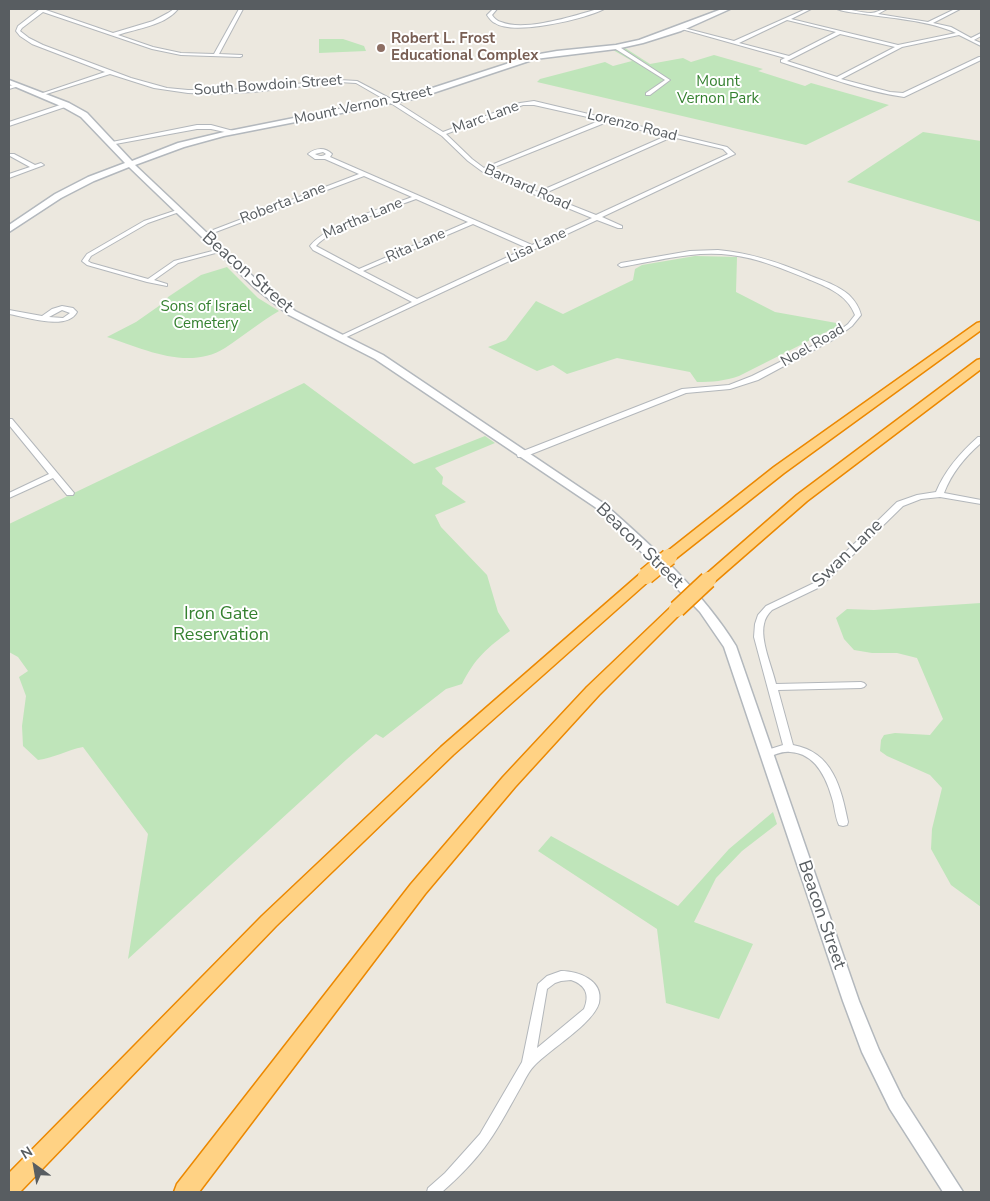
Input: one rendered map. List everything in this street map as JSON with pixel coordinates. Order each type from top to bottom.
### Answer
[{"type":"highway","points":[[9,1188],[269,921],[447,751],[669,557],[779,470],[981,325]]},
{"type":"highway","points":[[185,1192],[206,1162],[418,889],[508,782],[573,712],[708,580],[802,498],[981,363]]},
{"type":"main road","name":"Mount Vernon Street","points":[[9,229],[58,196],[91,179],[192,141],[391,101],[443,88],[517,61],[537,56],[616,47],[642,42],[726,9]]},
{"type":"main road","name":"Beacon Street","points":[[9,82],[66,105],[84,116],[203,235],[258,286],[292,313],[379,358],[420,383],[521,455],[599,505],[625,528],[713,619],[730,646],[847,991],[871,1052],[896,1103],[954,1192]]},
{"type":"street","points":[[112,35],[156,21],[176,9]]},
{"type":"street","points":[[216,56],[241,9]]},
{"type":"street","points":[[496,9],[489,15],[492,20],[508,25],[523,26],[545,24],[602,9]]},
{"type":"street","points":[[734,43],[809,9]]},
{"type":"street","points":[[839,9],[929,23],[949,28],[981,45]]},
{"type":"street","points":[[872,15],[886,9]]},
{"type":"street","points":[[929,23],[958,9]]},
{"type":"street","points":[[43,10],[112,35],[168,52],[240,56]]},
{"type":"street","name":"South Bowdoin Street","points":[[43,10],[20,27],[18,31],[22,36],[52,50],[153,86],[204,92],[231,92],[355,81]]},
{"type":"street","points":[[787,19],[899,47]]},
{"type":"street","points":[[680,28],[787,57]]},
{"type":"street","points":[[840,32],[787,57],[784,59],[784,62],[890,93],[904,95],[981,58]]},
{"type":"street","points":[[837,78],[899,47],[959,34]]},
{"type":"street","points":[[970,40],[981,34]]},
{"type":"street","points":[[616,47],[668,80],[648,94]]},
{"type":"street","points":[[42,95],[111,72]]},
{"type":"street","name":"Barnard Road","points":[[355,81],[391,101],[442,134],[483,170],[620,227]]},
{"type":"street","points":[[9,88],[18,85]]},
{"type":"street","name":"Marc Lane","points":[[442,134],[530,102]]},
{"type":"street","name":"Lorenzo Road","points":[[530,102],[725,148],[732,152]]},
{"type":"street","points":[[9,124],[66,105]]},
{"type":"street","points":[[483,170],[608,120]]},
{"type":"street","points":[[110,143],[197,127],[234,132]]},
{"type":"street","points":[[538,194],[672,135]]},
{"type":"street","name":"Lisa Lane","points":[[340,338],[729,157],[732,152]]},
{"type":"street","points":[[12,155],[38,166]]},
{"type":"street","points":[[326,157],[533,248]]},
{"type":"street","points":[[9,176],[38,166]]},
{"type":"street","name":"Roberta Lane","points":[[203,235],[364,174]]},
{"type":"street","name":"Martha Lane","points":[[416,197],[331,231],[313,243],[315,249],[418,302]]},
{"type":"street","points":[[165,285],[89,264],[85,259],[146,222],[179,212]]},
{"type":"street","name":"Rita Lane","points":[[359,271],[472,222]]},
{"type":"street","points":[[149,281],[176,262],[220,251]]},
{"type":"street","name":"Noel Road","points":[[521,455],[679,393],[730,386],[755,378],[834,337],[850,325],[858,316],[852,300],[842,293],[791,270],[752,256],[710,252],[621,265]]},
{"type":"street","points":[[9,312],[44,318]]},
{"type":"street","points":[[9,421],[70,493]]},
{"type":"street","points":[[939,494],[944,481],[956,462],[981,439]]},
{"type":"street","points":[[9,496],[55,474]]},
{"type":"street","name":"Swan Lane","points":[[789,748],[758,628],[760,618],[767,607],[807,593],[900,504],[912,498],[939,494],[981,502]]},
{"type":"street","points":[[773,687],[861,685]]},
{"type":"street","points":[[768,754],[789,748],[806,751],[816,757],[837,794],[843,822]]},
{"type":"street","points":[[433,1192],[450,1177],[484,1138],[528,1063],[591,1008],[592,993],[583,980],[572,976],[560,975],[550,979],[542,987],[528,1063]]},
{"type":"green space","points":[[319,39],[343,39],[364,46],[366,51],[319,53]]},
{"type":"green space","name":"Mount Vernon Park","points":[[625,48],[650,64],[683,58],[691,62],[714,55],[763,69],[758,71],[805,86],[811,83],[889,105],[806,145],[537,82],[540,79],[605,62],[613,66],[632,61],[613,50]]},
{"type":"green space","points":[[923,132],[981,141],[981,222],[847,182]]},
{"type":"green space","points":[[695,256],[737,257],[736,292],[775,312],[842,324],[739,376],[708,382],[697,382],[690,372],[617,358],[567,374],[553,365],[537,371],[488,347],[506,340],[536,301],[563,314],[633,280],[635,269],[642,265]]},
{"type":"green space","name":"Sons of Israel Cemetery","points":[[227,267],[258,298],[279,311],[225,348],[211,355],[181,358],[151,352],[107,337],[136,322],[166,301],[168,297],[201,275]]},
{"type":"green space","name":"Iron Gate Reservation","points":[[304,383],[414,464],[485,436],[495,443],[435,468],[443,477],[442,484],[466,502],[435,515],[441,527],[487,575],[498,612],[510,631],[482,654],[462,684],[446,689],[383,738],[376,734],[128,959],[148,834],[83,747],[38,760],[23,746],[22,726],[26,696],[19,677],[28,671],[18,657],[9,652],[9,524]]},
{"type":"green space","points":[[981,603],[981,907],[951,885],[931,849],[932,829],[942,788],[930,775],[880,751],[881,740],[884,735],[895,733],[930,735],[943,719],[917,658],[897,653],[872,653],[854,650],[844,639],[836,618],[847,609],[874,610]]},
{"type":"green space","points":[[773,812],[777,824],[742,851],[716,878],[694,922],[753,944],[719,1019],[666,1003],[657,929],[538,851],[551,836],[678,906],[729,849]]},
{"type":"place","name":"Robert L. Frost Educational Complex","points":[[381,48]]}]
